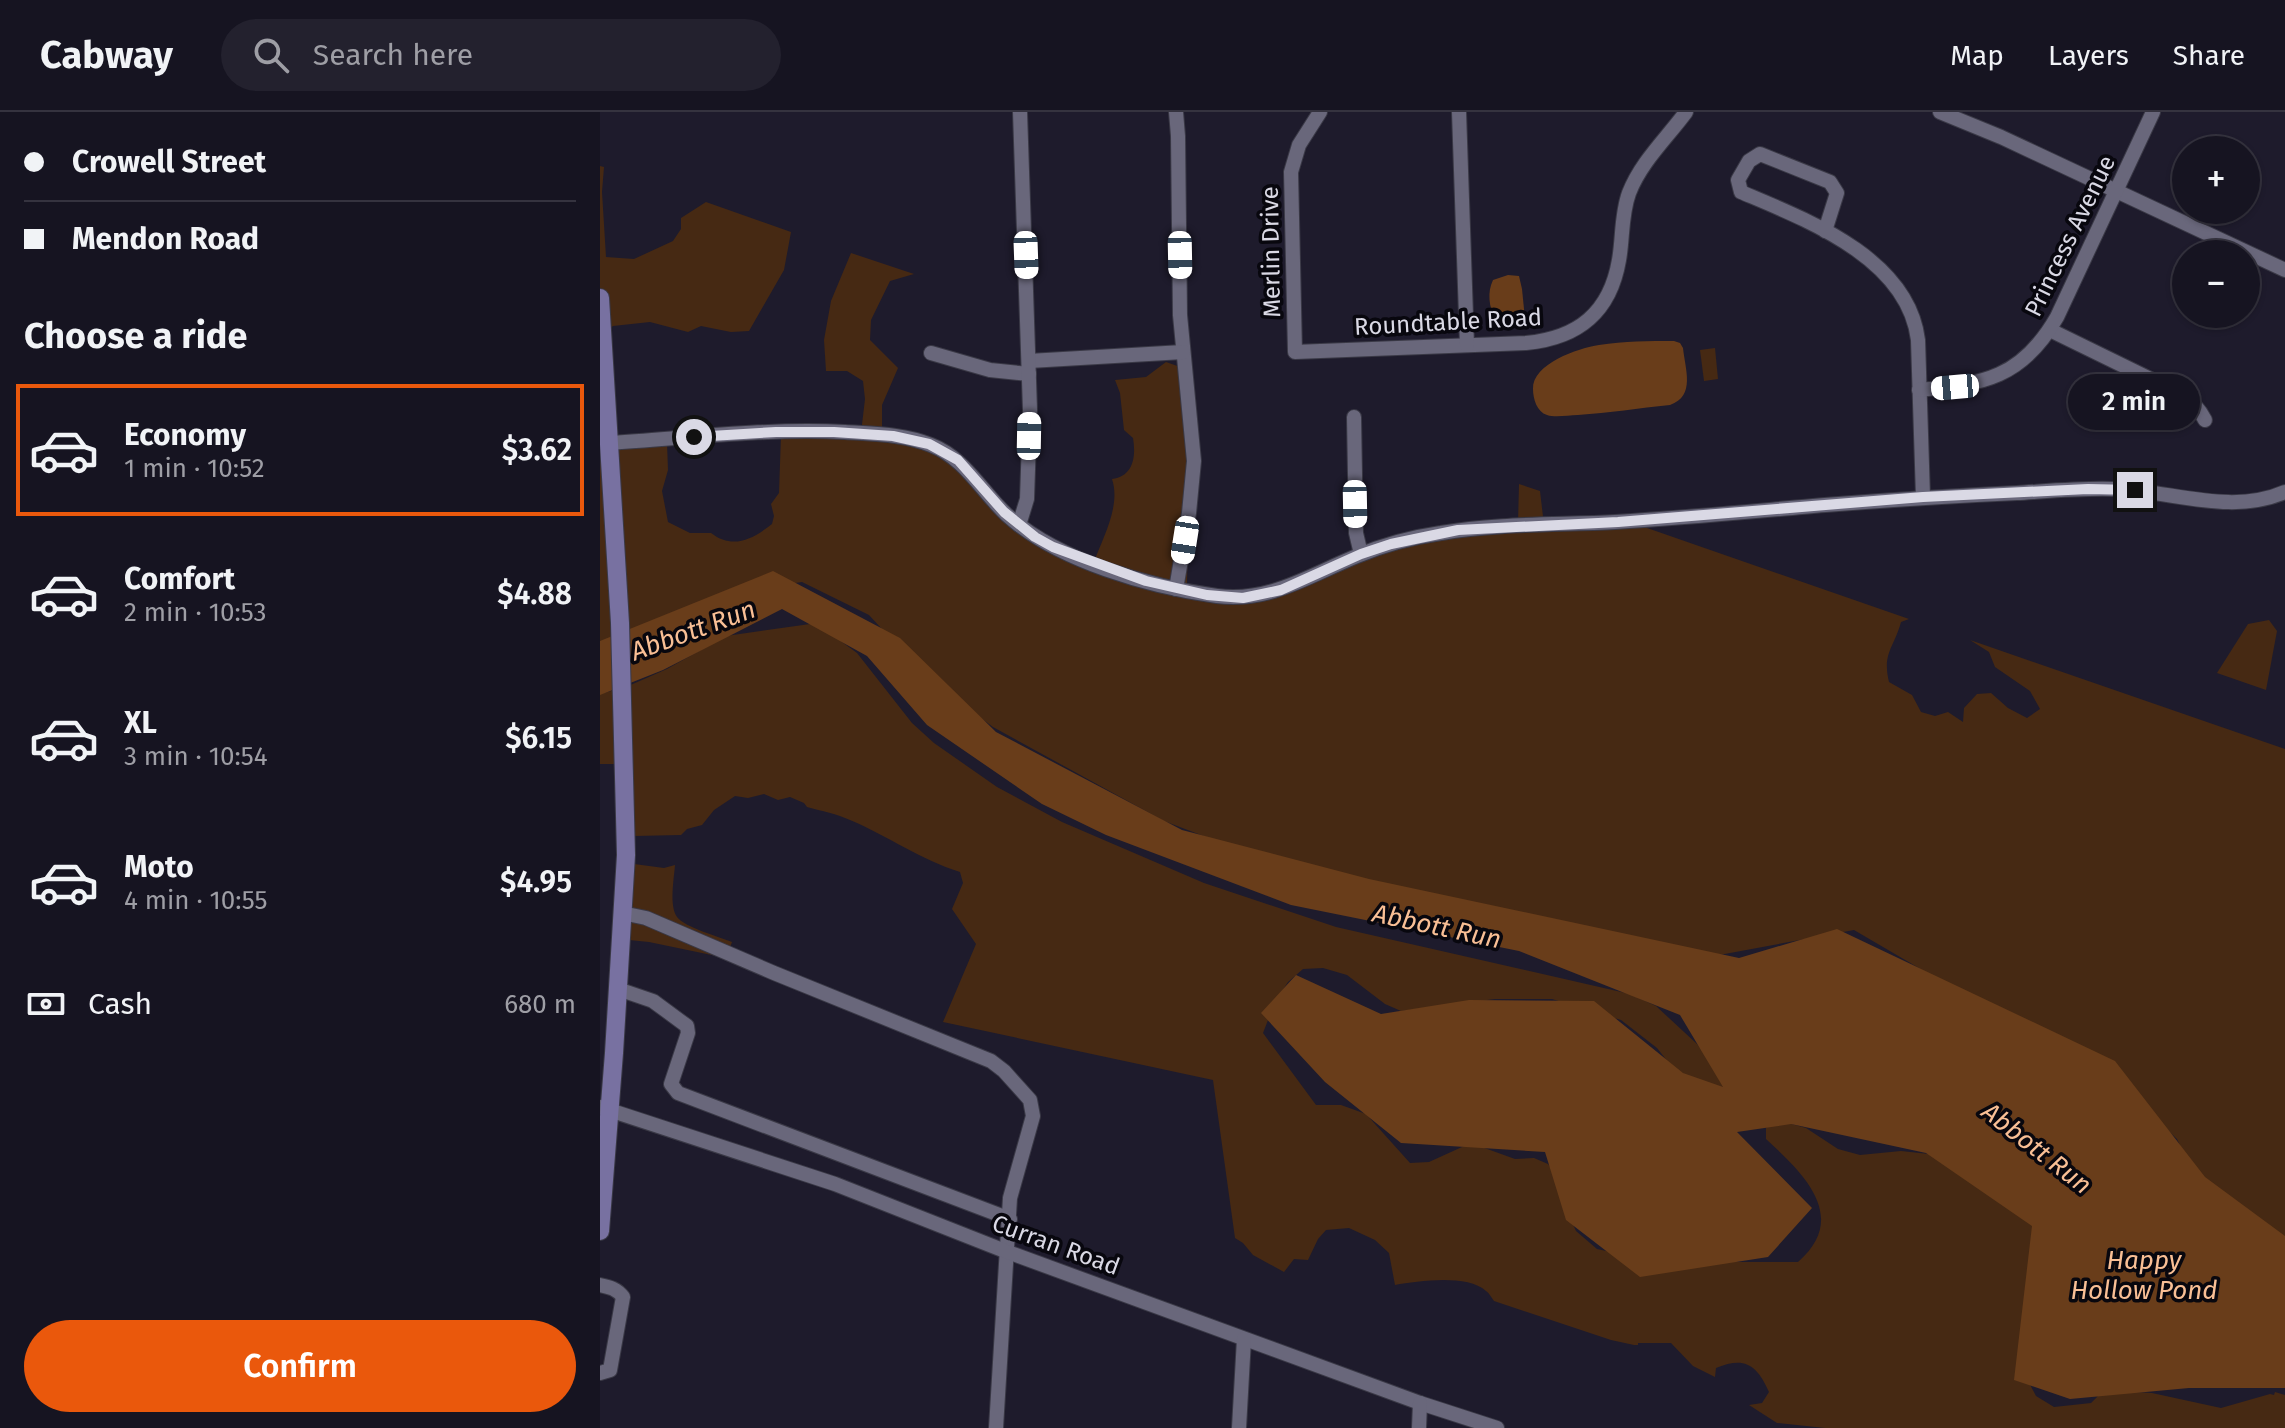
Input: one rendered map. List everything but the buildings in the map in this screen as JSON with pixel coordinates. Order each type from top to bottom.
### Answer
[{"type":"main road","points":[[600,298],[620,623],[626,855],[618,989],[605,1109],[600,1231]]},
{"type":"street","points":[[1019,525],[1027,499],[1029,367],[1020,112]]},
{"type":"street","points":[[1176,112],[1180,315],[1194,461],[1176,589]]},
{"type":"street","name":"Merlin Drive","points":[[1295,352],[1291,172],[1299,145],[1320,112]]},
{"type":"street","points":[[1459,112],[1467,345]]},
{"type":"street","name":"Roundtable Road","points":[[1295,352],[1540,341],[1567,334],[1591,319],[1605,301],[1617,272],[1625,207],[1634,182],[1650,156],[1686,112]]},
{"type":"street","points":[[1940,112],[2001,137],[2285,270]]},
{"type":"street","name":"Princess Avenue","points":[[1919,390],[1955,387],[1991,379],[2031,354],[2050,330],[2153,112]]},
{"type":"street","points":[[1825,231],[1837,193],[1830,182],[1760,154],[1749,161],[1738,180],[1741,192],[1796,215],[1851,247],[1880,270],[1911,312],[1918,340],[1923,497]]},
{"type":"street","points":[[2050,330],[2181,394],[2200,409],[2205,420]]},
{"type":"street","points":[[931,353],[990,370],[1183,352]]},
{"type":"street","points":[[1354,417],[1356,533],[1361,554]]},
{"type":"street","points":[[610,443],[795,431],[911,439],[937,447],[958,460],[993,500],[1035,537],[1115,571],[1176,589],[1224,597],[1262,596],[1361,554],[1415,538],[1458,530],[1618,522],[1923,497],[2112,489],[2242,503],[2285,492]]},
{"type":"street","points":[[622,913],[646,918],[991,1061],[1030,1100],[1033,1116],[1010,1198],[996,1428]]},
{"type":"street","points":[[618,989],[653,1001],[687,1026],[688,1033],[671,1084],[678,1093],[1010,1219]]},
{"type":"street","name":"Curran Road","points":[[605,1109],[835,1184],[1005,1251],[1420,1403],[1497,1428]]},
{"type":"street","points":[[600,1285],[610,1287],[623,1297],[610,1370],[600,1373]]},
{"type":"street","points":[[1239,1428],[1244,1339]]},
{"type":"street","points":[[1419,1428],[1420,1403]]},
{"type":"shaded area","points":[[600,166],[604,167],[602,192],[606,257],[634,259],[673,241],[681,229],[681,218],[706,202],[791,232],[784,270],[749,331],[731,332],[701,326],[688,332],[650,322],[609,329],[616,442],[667,443],[668,470],[662,491],[668,522],[690,533],[711,533],[735,542],[750,538],[772,524],[771,504],[779,493],[781,435],[861,433],[865,399],[863,381],[847,371],[826,371],[824,340],[831,301],[851,253],[914,274],[890,281],[871,320],[870,340],[898,368],[882,405],[882,437],[956,459],[1014,523],[1094,562],[1113,511],[1112,479],[1125,474],[1132,464],[1134,452],[1133,438],[1124,430],[1120,393],[1115,380],[1146,377],[1166,362],[1186,369],[1189,485],[1187,585],[1213,596],[1293,587],[1430,535],[1518,524],[1519,484],[1540,491],[1544,525],[1627,521],[1909,619],[1901,622],[1888,657],[1887,672],[1889,682],[1912,695],[1921,712],[1935,716],[1948,712],[1963,722],[1964,708],[1977,694],[1991,693],[2008,708],[2027,718],[2040,709],[2030,691],[1995,667],[1989,652],[1970,640],[2285,749],[2285,1250],[2200,1188],[2177,1139],[2149,1112],[1994,1012],[1854,930],[1714,956],[1267,860],[1164,821],[993,727],[927,678],[869,615],[802,582],[742,591],[600,645]]},
{"type":"shaded area","points":[[1715,348],[1718,379],[1704,381],[1700,350]]},
{"type":"shaded area","points":[[2269,620],[2277,631],[2266,690],[2217,673],[2248,624]]},
{"type":"shaded area","points":[[810,624],[827,631],[857,653],[912,723],[934,743],[997,787],[1062,822],[1204,883],[1336,927],[1630,994],[1656,1006],[1697,1044],[1732,1089],[1740,1107],[1672,1067],[1657,1048],[1621,1020],[1552,999],[1495,999],[1401,1011],[1385,1004],[1347,975],[1323,968],[1303,969],[1288,982],[1275,1002],[1263,1033],[1316,1105],[1341,1105],[1366,1114],[1410,1163],[1429,1162],[1462,1147],[1479,1146],[1515,1159],[1534,1158],[1548,1164],[1561,1181],[1576,1231],[1597,1249],[1634,1257],[1798,1262],[1813,1245],[1820,1229],[1820,1212],[1806,1181],[1766,1139],[1766,1128],[1774,1119],[1806,1128],[1838,1149],[1860,1155],[1901,1151],[1929,1154],[2044,1232],[2024,1373],[2036,1396],[2054,1407],[2091,1403],[2098,1396],[2117,1391],[2152,1393],[2221,1408],[2274,1395],[2275,1392],[2285,1395],[2285,1428],[1825,1428],[1777,1423],[1749,1405],[1762,1403],[1769,1392],[1760,1375],[1749,1365],[1726,1364],[1716,1368],[1715,1377],[1693,1366],[1671,1343],[1634,1345],[1611,1340],[1494,1301],[1486,1291],[1467,1282],[1442,1280],[1395,1285],[1389,1253],[1375,1240],[1349,1228],[1326,1230],[1308,1260],[1294,1259],[1284,1272],[1253,1255],[1235,1238],[1213,1080],[943,1022],[976,944],[952,909],[963,883],[960,872],[845,818],[807,807],[790,797],[778,800],[764,794],[748,798],[735,796],[714,810],[702,825],[687,829],[681,835],[634,836],[629,764],[600,764],[600,694],[626,687],[667,669],[726,636]]},
{"type":"shaded area","points":[[634,864],[664,868],[675,865],[673,899],[677,917],[694,928],[732,942],[726,958],[629,940]]},
{"type":"water","points":[[1508,275],[1519,276],[1525,319],[1503,322],[1495,319],[1493,314],[1490,289],[1493,280]]},
{"type":"water","points":[[1674,341],[1683,348],[1687,381],[1683,395],[1670,405],[1551,416],[1536,405],[1533,393],[1535,380],[1540,372],[1558,359],[1608,344]]},
{"type":"water","name":"Happy Hollow Pond","points":[[773,571],[900,638],[996,732],[1182,830],[1369,879],[1739,958],[1837,929],[2115,1061],[2205,1177],[2285,1236],[2285,1388],[2189,1388],[2070,1399],[2014,1380],[2032,1226],[1926,1153],[1791,1124],[1737,1132],[1812,1208],[1768,1257],[1640,1277],[1566,1220],[1545,1152],[1401,1143],[1325,1082],[1261,1013],[1296,975],[1381,1014],[1469,1000],[1594,1001],[1683,1073],[1723,1087],[1680,1015],[1519,951],[1291,905],[1106,835],[1042,804],[927,725],[867,656],[782,609],[663,670],[600,695],[600,641]]},
{"type":"route","points":[[694,437],[834,432],[893,436],[929,444],[958,460],[1004,512],[1053,547],[1146,581],[1207,595],[1243,598],[1281,590],[1391,544],[1458,530],[1618,522],[1923,497],[2088,489],[2135,490]]},
{"type":"water label","name":"Abbott Run","points":[[693,630]]},
{"type":"water label","name":"Abbott Run","points":[[1437,926]]},
{"type":"water label","name":"Abbott Run","points":[[2037,1148]]}]
